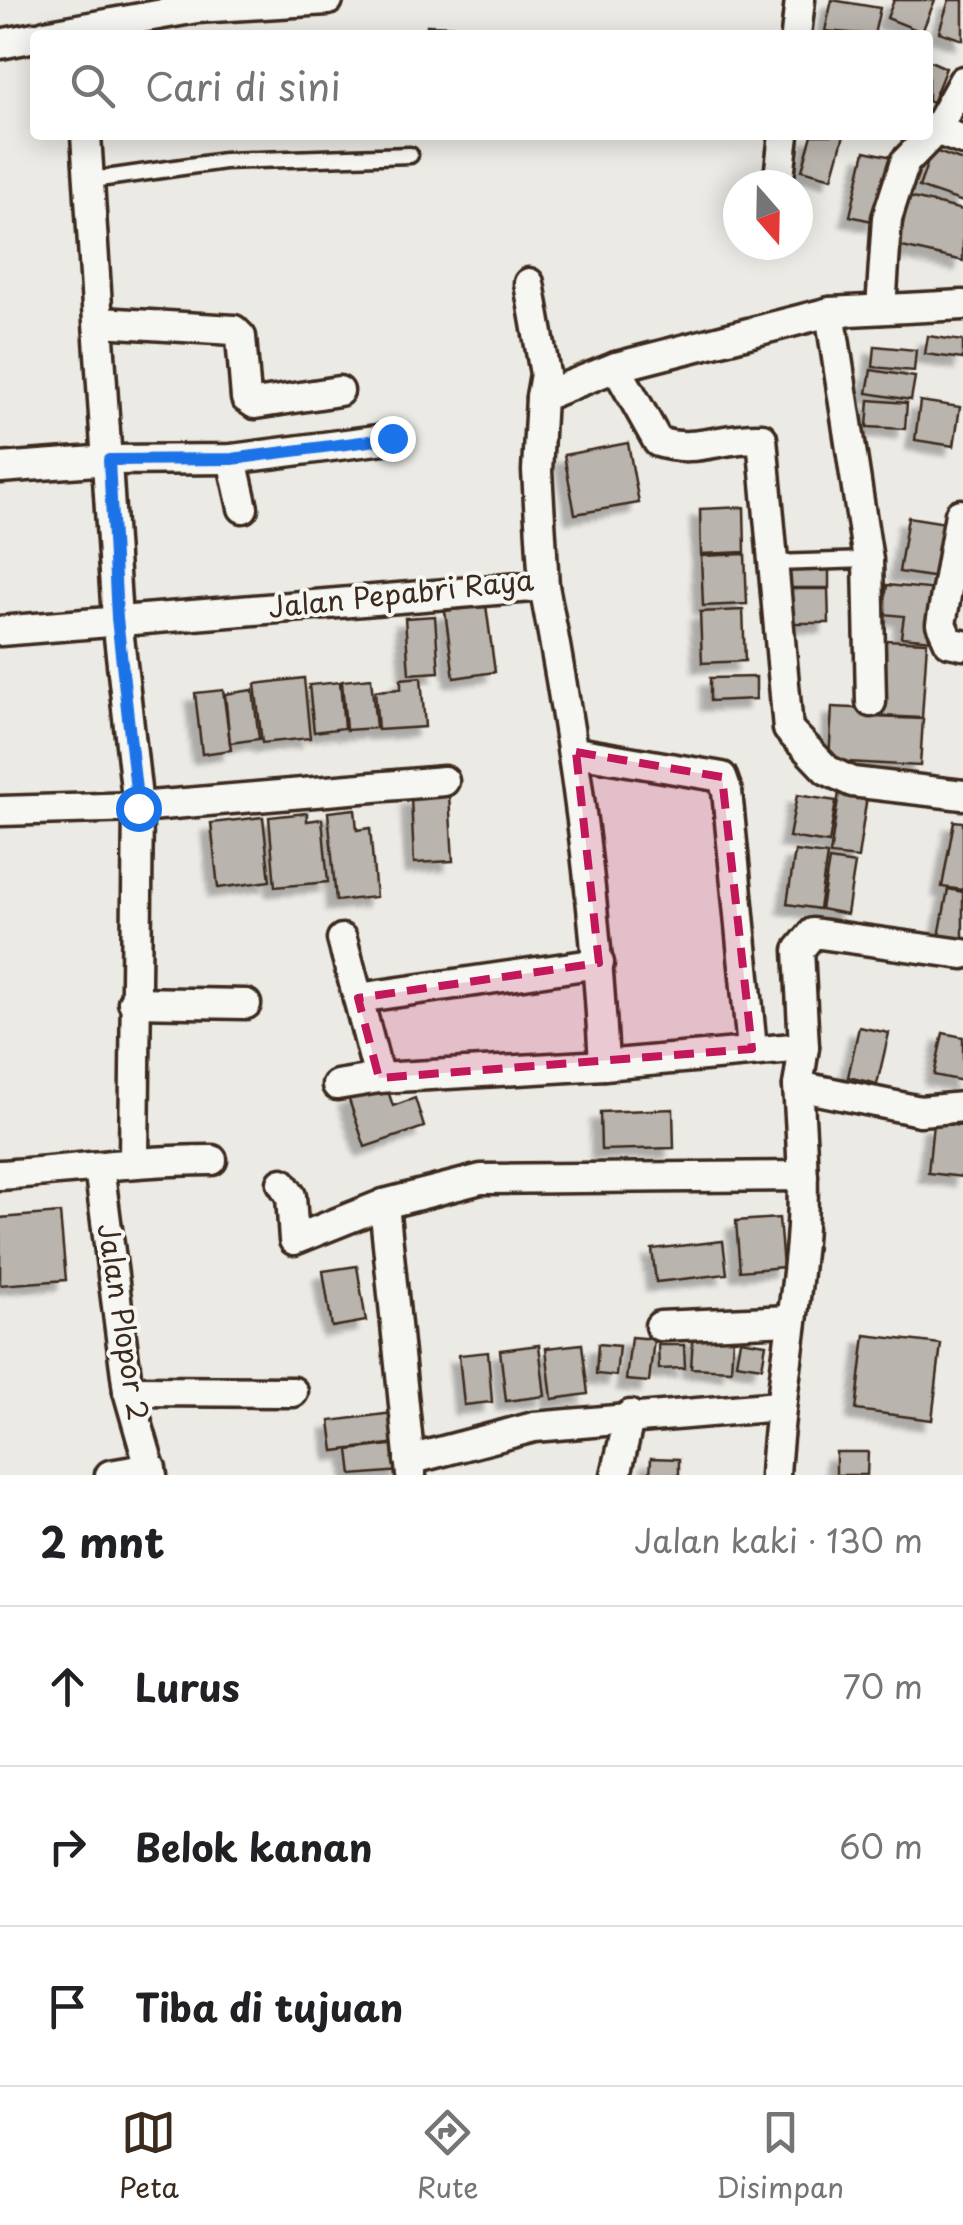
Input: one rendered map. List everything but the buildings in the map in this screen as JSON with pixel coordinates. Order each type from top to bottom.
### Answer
[{"type":"street","points":[[79,21],[197,8],[328,0]]},
{"type":"street","points":[[797,30],[800,0]]},
{"type":"street","points":[[0,44],[30,38]]},
{"type":"street","points":[[880,309],[885,236],[905,162],[950,135],[963,81]]},
{"type":"street","points":[[87,140],[117,618],[138,808],[134,1160]]},
{"type":"street","points":[[780,170],[783,140]]},
{"type":"street","name":"Jalan Pepabri Raya","points":[[0,631],[117,618],[544,586],[538,471],[545,374],[529,283]]},
{"type":"street","points":[[541,396],[616,367],[830,312],[963,306]]},
{"type":"street","points":[[830,312],[868,560],[870,702]]},
{"type":"street","points":[[100,322],[234,330],[240,337],[246,398],[255,404],[338,390]]},
{"type":"street","points":[[616,367],[658,442],[684,450],[733,436],[762,438],[788,729],[818,762],[852,782],[963,795]]},
{"type":"street","points":[[0,468],[109,460],[232,459],[392,438]]},
{"type":"street","points":[[232,459],[243,508]]},
{"type":"street","points":[[960,514],[942,624],[948,642],[963,645]]},
{"type":"street","points":[[544,586],[576,752],[599,963],[604,1065]]},
{"type":"street","points":[[576,752],[722,777],[727,790],[752,1049]]},
{"type":"street","points":[[0,811],[138,808],[444,782]]},
{"type":"street","points":[[775,1475],[779,1406],[800,1260],[803,1176],[798,1086],[804,1047],[799,950],[813,932],[963,954]]},
{"type":"street","points":[[342,939],[379,1078]]},
{"type":"street","points":[[358,998],[599,963]]},
{"type":"street","points":[[133,1002],[246,1004]]},
{"type":"street","points":[[337,1085],[379,1078],[604,1065],[804,1047]]},
{"type":"street","points":[[798,1086],[920,1110],[963,1106]]},
{"type":"street","points":[[0,1174],[100,1168],[134,1160],[212,1160]]},
{"type":"street","name":"Jalan Plopor 2","points":[[100,1168],[128,1391],[151,1471]]},
{"type":"street","points":[[282,1183],[291,1196],[294,1240],[384,1204],[481,1179],[803,1176]]},
{"type":"street","points":[[384,1204],[410,1467],[534,1427],[630,1415],[779,1406]]},
{"type":"street","points":[[660,1326],[791,1320]]},
{"type":"street","points":[[128,1391],[293,1392]]},
{"type":"street","points":[[616,1475],[630,1415]]},
{"type":"street","points":[[110,1475],[151,1471]]},
{"type":"lane","points":[[92,180],[224,161],[410,155]]},
{"type":"lane","points":[[774,563],[868,560]]},
{"type":"highlighted area","points":[[576,752],[722,777],[752,1049],[379,1078],[358,998],[599,963]]},
{"type":"route","points":[[138,808],[117,618],[109,460],[232,459],[392,438]]}]
